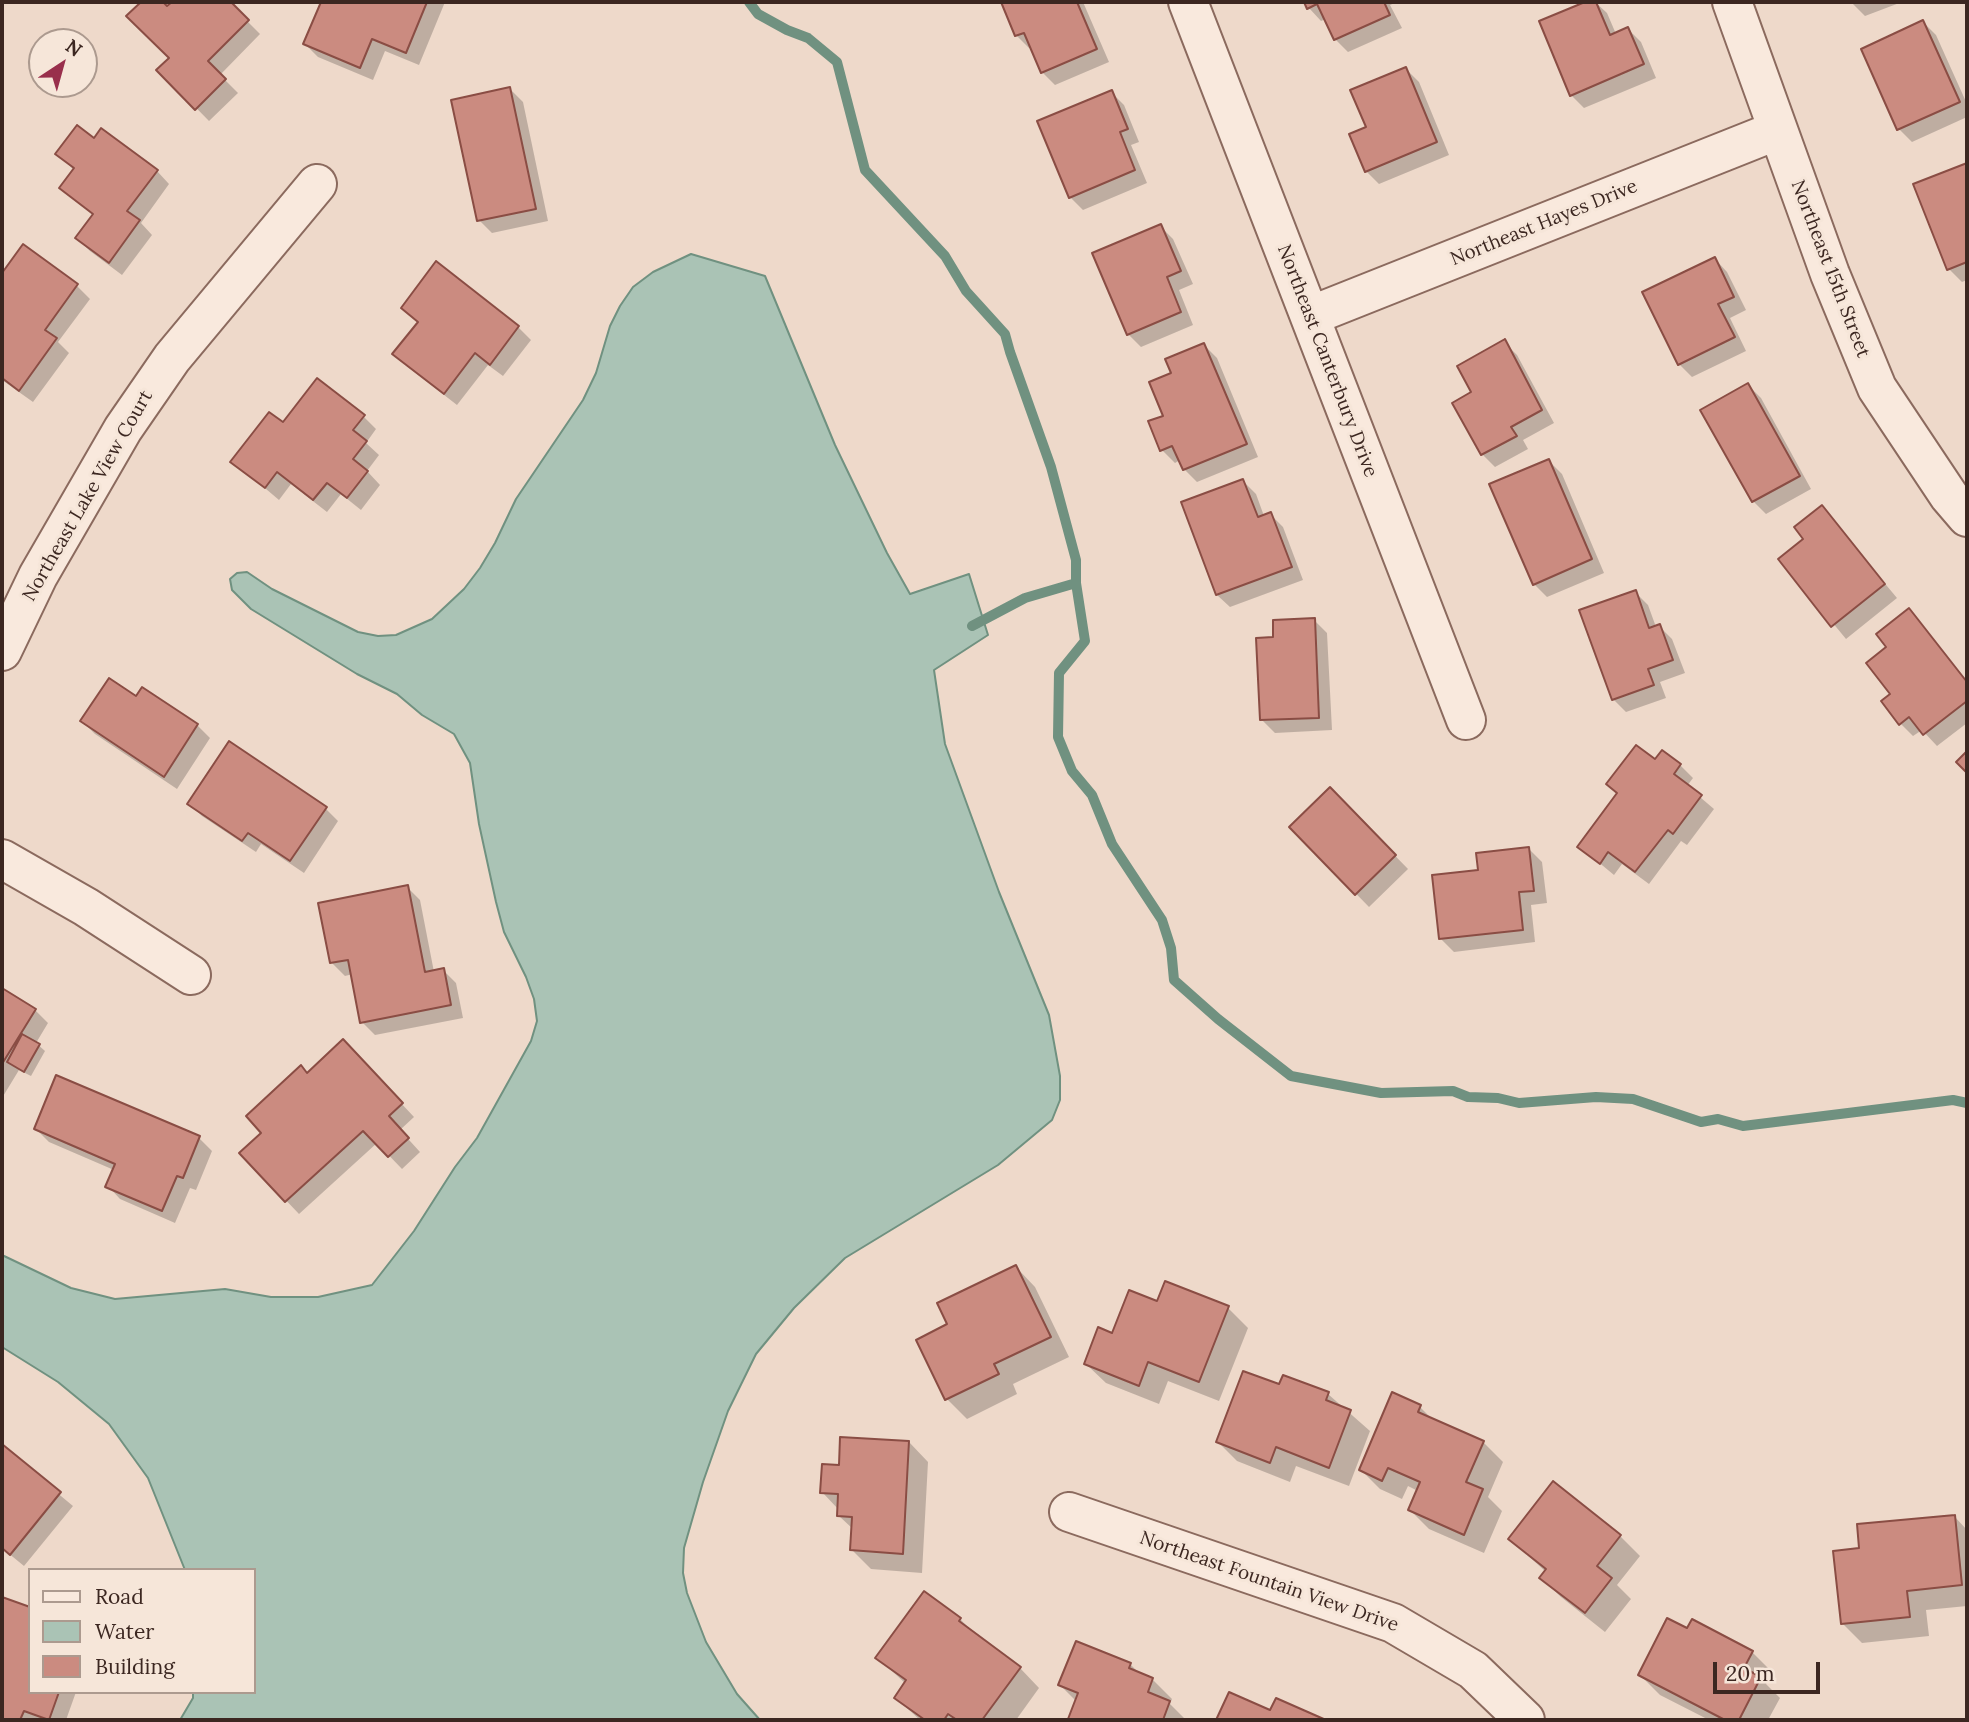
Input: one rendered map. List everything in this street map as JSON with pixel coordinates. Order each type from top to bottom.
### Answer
[{"type":"street","name":"Northeast Canterbury Drive","points":[[1188,2],[1466,720]]},
{"type":"street","name":"Northeast 15th Street","points":[[1732,2],[1830,274],[1877,388],[1949,496],[1967,517]]},
{"type":"street","name":"Northeast Hayes Drive","points":[[1310,316],[1778,130]]},
{"type":"street","name":"Northeast Lake View Court","points":[[2,651],[38,576],[123,429],[172,358],[317,184]]},
{"type":"street","points":[[2,859],[86,907],[191,975]]},
{"type":"street","name":"Northeast Fountain View Drive","points":[[1069,1512],[1393,1623],[1473,1670],[1525,1720]]},
{"type":"water","points":[[691,254],[765,276],[835,445],[887,553],[910,594],[969,574],[988,635],[934,670],[945,744],[999,892],[1049,1015],[1060,1076],[1060,1100],[1052,1120],[998,1165],[845,1258],[794,1308],[756,1354],[728,1411],[684,1548],[683,1573],[687,1593],[706,1642],[737,1694],[760,1720],[180,1720],[193,1694],[256,1694],[256,1568],[184,1568],[148,1478],[109,1424],[58,1382],[2,1347],[2,1255],[71,1288],[115,1299],[225,1289],[271,1297],[318,1297],[372,1285],[414,1231],[477,1138],[531,1041],[537,1021],[534,999],[504,932],[496,902],[479,824],[470,763],[454,734],[422,715],[397,694],[357,674],[251,609],[232,590],[230,579],[237,573],[247,572],[272,589],[358,632],[378,636],[396,635],[432,619],[464,589],[480,568],[516,499],[583,400],[596,373],[610,326],[620,306],[633,287],[653,272]]},
{"type":"building","points":[[141,2],[163,2],[167,6],[172,2],[231,2],[249,20],[208,61],[226,79],[195,110],[156,70],[169,58],[126,16]]},
{"type":"building","points":[[321,2],[427,2],[406,53],[372,39],[360,68],[303,44]]},
{"type":"building","points":[[1001,2],[1077,2],[1097,49],[1041,73],[1024,33],[1015,36]]},
{"type":"building","points":[[1304,2],[1384,2],[1390,15],[1334,40],[1317,4],[1307,9]]},
{"type":"building","points":[[1585,2],[1596,2],[1610,35],[1628,27],[1644,64],[1570,96],[1539,21]]},
{"type":"building","points":[[1923,20],[1960,102],[1897,130],[1861,49]]},
{"type":"building","points":[[1406,67],[1437,142],[1365,172],[1349,134],[1366,127],[1350,90]]},
{"type":"building","points":[[510,87],[536,209],[477,221],[451,100]]},
{"type":"building","points":[[1112,90],[1128,129],[1120,132],[1135,170],[1069,198],[1037,121]]},
{"type":"building","points":[[77,125],[94,138],[101,128],[158,170],[127,211],[140,220],[109,263],[75,238],[93,214],[59,188],[74,168],[55,154]]},
{"type":"building","points":[[1967,163],[1967,262],[1947,270],[1913,184]]},
{"type":"building","points":[[1161,224],[1181,271],[1167,277],[1181,312],[1127,335],[1092,253]]},
{"type":"building","points":[[23,244],[78,284],[45,330],[57,338],[19,391],[2,378],[2,273]]},
{"type":"building","points":[[1715,257],[1734,297],[1718,304],[1735,337],[1678,365],[1642,292]]},
{"type":"building","points":[[436,261],[519,326],[490,365],[475,353],[444,394],[392,354],[418,322],[401,308]]},
{"type":"building","points":[[1505,339],[1542,410],[1511,427],[1517,436],[1481,455],[1452,403],[1471,392],[1457,366]]},
{"type":"building","points":[[1204,343],[1247,444],[1183,470],[1172,446],[1160,451],[1148,421],[1163,416],[1149,382],[1171,373],[1165,359]]},
{"type":"building","points":[[317,378],[365,415],[353,430],[367,441],[353,459],[368,471],[347,498],[327,483],[313,500],[277,472],[265,488],[230,462],[269,412],[283,422]]},
{"type":"building","points":[[1748,383],[1800,476],[1752,502],[1700,410]]},
{"type":"building","points":[[1549,459],[1592,559],[1533,585],[1489,484]]},
{"type":"building","points":[[1243,479],[1258,517],[1271,512],[1292,567],[1216,595],[1181,502]]},
{"type":"building","points":[[1822,505],[1885,584],[1831,627],[1778,559],[1803,539],[1794,527]]},
{"type":"building","points":[[1636,590],[1649,628],[1660,624],[1673,660],[1648,669],[1654,685],[1612,700],[1579,610]]},
{"type":"building","points":[[1909,608],[1967,682],[1967,701],[1923,735],[1909,717],[1899,725],[1881,701],[1890,694],[1866,663],[1886,647],[1876,634]]},
{"type":"building","points":[[1315,618],[1319,718],[1260,720],[1256,638],[1273,637],[1273,620]]},
{"type":"building","points":[[109,678],[136,696],[142,687],[198,724],[164,777],[80,721]]},
{"type":"building","points":[[229,741],[327,807],[290,861],[248,833],[242,841],[187,804]]},
{"type":"building","points":[[1636,745],[1655,759],[1662,750],[1681,764],[1674,774],[1702,795],[1673,834],[1668,830],[1635,872],[1608,852],[1600,864],[1577,847],[1617,793],[1606,784]]},
{"type":"building","points":[[1967,751],[1967,773],[1956,762]]},
{"type":"building","points":[[1330,787],[1396,855],[1355,895],[1289,827]]},
{"type":"building","points":[[1529,847],[1534,891],[1519,892],[1523,930],[1439,939],[1432,875],[1478,870],[1476,853]]},
{"type":"building","points":[[408,885],[425,972],[444,968],[451,1005],[360,1023],[348,960],[330,963],[318,903]]},
{"type":"building","points":[[2,988],[36,1009],[2,1064]]},
{"type":"building","points":[[22,1034],[40,1044],[24,1072],[7,1062]]},
{"type":"building","points":[[343,1039],[403,1103],[389,1116],[409,1138],[388,1157],[363,1131],[285,1202],[239,1153],[261,1133],[246,1116],[301,1065],[307,1073]]},
{"type":"building","points":[[56,1075],[200,1136],[183,1178],[177,1176],[162,1211],[105,1187],[115,1164],[34,1129]]},
{"type":"building","points":[[1016,1265],[1051,1337],[994,1364],[999,1374],[945,1400],[916,1340],[947,1324],[937,1303]]},
{"type":"building","points":[[1165,1281],[1229,1306],[1199,1382],[1148,1362],[1139,1386],[1084,1364],[1098,1327],[1112,1333],[1129,1290],[1157,1301]]},
{"type":"building","points":[[1243,1371],[1279,1384],[1283,1375],[1329,1392],[1326,1400],[1351,1410],[1329,1468],[1276,1447],[1270,1463],[1216,1442]]},
{"type":"building","points":[[1392,1392],[1421,1405],[1418,1412],[1484,1441],[1466,1482],[1483,1489],[1464,1535],[1408,1510],[1420,1482],[1388,1468],[1382,1481],[1359,1470]]},
{"type":"building","points":[[840,1437],[909,1441],[903,1554],[850,1550],[852,1517],[837,1516],[838,1494],[820,1493],[822,1464],[839,1465]]},
{"type":"building","points":[[2,1444],[61,1492],[10,1555],[2,1548]]},
{"type":"building","points":[[1553,1481],[1621,1535],[1597,1566],[1612,1578],[1585,1613],[1539,1578],[1546,1569],[1508,1539]]},
{"type":"building","points":[[1955,1515],[1962,1585],[1907,1591],[1910,1617],[1841,1624],[1833,1551],[1859,1548],[1857,1524]]},
{"type":"building","points":[[924,1591],[1021,1667],[982,1720],[957,1720],[948,1714],[944,1720],[925,1720],[894,1698],[906,1680],[875,1658]]},
{"type":"building","points":[[2,1597],[28,1606],[28,1694],[58,1694],[49,1720],[24,1711],[20,1720],[2,1720]]},
{"type":"building","points":[[1667,1618],[1687,1628],[1692,1619],[1753,1651],[1744,1668],[1761,1677],[1739,1720],[1725,1720],[1638,1675]]},
{"type":"building","points":[[1076,1641],[1131,1663],[1129,1668],[1153,1678],[1148,1692],[1170,1701],[1163,1720],[1068,1719],[1078,1693],[1058,1685]]},
{"type":"building","points":[[1229,1692],[1270,1710],[1276,1698],[1326,1720],[1216,1720]]},
{"type":"waterway","points":[[749,2],[758,14],[808,38],[837,62],[865,170],[945,256],[966,291],[1005,334],[1051,467],[1076,560],[1076,583],[1085,641],[1059,673],[1058,737],[1072,771],[1092,795],[1112,844],[1162,920],[1171,948],[1174,980],[1218,1019],[1291,1076],[1381,1093],[1453,1091],[1468,1097],[1498,1098],[1519,1103],[1596,1097],[1633,1099],[1701,1122],[1718,1119],[1743,1126],[1953,1100],[1967,1103]]},
{"type":"waterway","points":[[972,626],[1025,598],[1076,583]]}]
